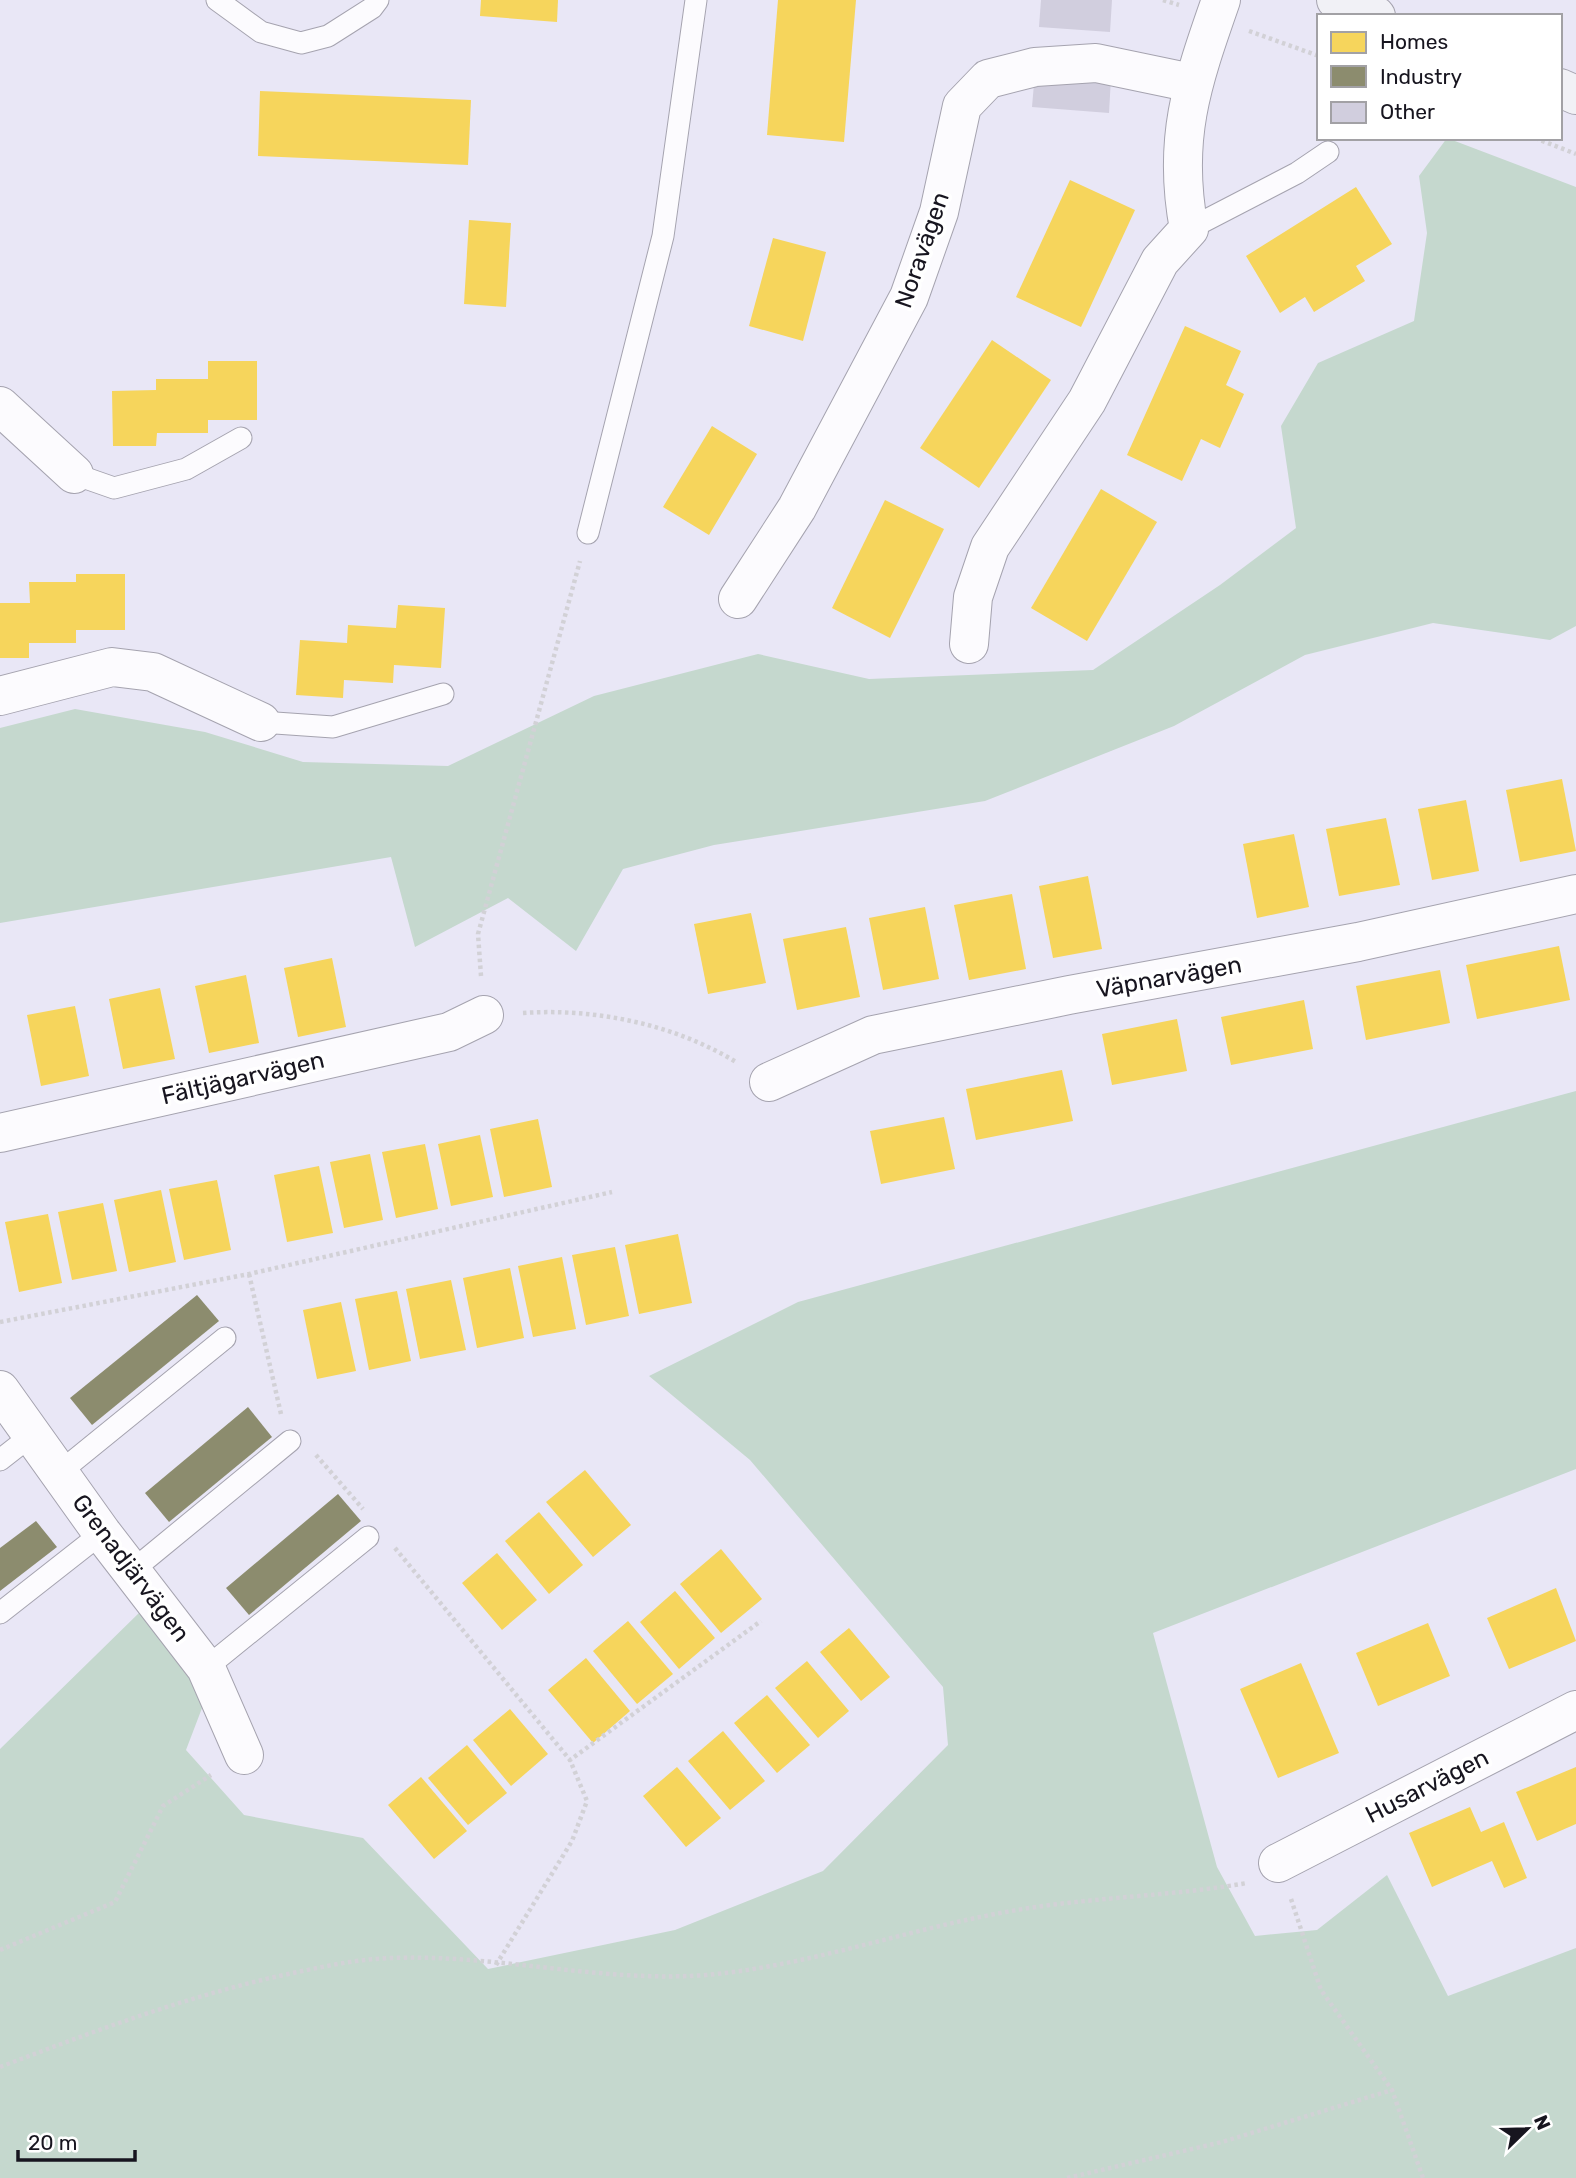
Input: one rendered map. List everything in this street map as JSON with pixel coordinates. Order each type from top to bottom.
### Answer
[{"type":"street","points":[[969,644],[973,597],[990,547],[1087,401],[1160,261],[1189,229],[1181,186],[1186,116],[1192,83],[1221,0]]},
{"type":"street","points":[[1336,0],[1371,14]]},
{"type":"street","name":"Noravägen","points":[[738,599],[797,508],[909,297],[939,212],[962,106],[988,79],[1035,66],[1097,63],[1192,83]]},
{"type":"street","points":[[0,406],[74,474]]},
{"type":"street","points":[[0,696],[112,667],[153,673],[261,722]]},
{"type":"street","name":"Väpnarvägen","points":[[769,1083],[873,1035],[1069,995],[1358,942],[1576,894]]},
{"type":"street","name":"Fältjägarvägen","points":[[0,1133],[449,1032],[484,1016]]},
{"type":"street","name":"Grenadjärvägen","points":[[0,1390],[102,1533],[206,1668],[244,1755]]},
{"type":"street","name":"Husarvägen","points":[[1278,1863],[1576,1710]]},
{"type":"lane","points":[[216,0],[261,32],[301,43],[328,36],[372,8],[378,0]]},
{"type":"lane","points":[[588,533],[663,236],[696,0]]},
{"type":"lane","points":[[1189,229],[1297,173],[1328,152]]},
{"type":"lane","points":[[74,474],[114,488],[186,469],[241,438]]},
{"type":"lane","points":[[261,722],[333,727],[443,694]]},
{"type":"lane","points":[[60,1472],[225,1338]]},
{"type":"lane","points":[[133,1570],[289,1432]]},
{"type":"lane","points":[[0,1460],[32,1435]]},
{"type":"lane","points":[[206,1668],[375,1531]]},
{"type":"lane","points":[[0,1613],[102,1533]]},
{"type":"path","points":[[1540,140],[1576,155]]},
{"type":"path","points":[[588,533],[478,934],[484,1016],[564,1010],[637,1023],[711,1047],[769,1083]]},
{"type":"path","points":[[0,1322],[249,1274],[612,1192]]},
{"type":"path","points":[[249,1274],[280,1413],[289,1432]]},
{"type":"path","points":[[316,1454],[375,1531],[570,1760],[587,1801],[572,1841],[496,1965]]},
{"type":"path","points":[[570,1760],[761,1621]]},
{"type":"path","points":[[0,1950],[115,1902],[163,1806],[244,1755]]},
{"type":"path","points":[[0,2067],[147,2011],[209,1992],[329,1965],[392,1958],[671,1976],[739,1972],[1004,1912],[1063,1902],[1190,1892],[1252,1883],[1278,1863],[1321,1990],[1392,2090],[1423,2178]]},
{"type":"path","points":[[1066,2178],[1222,2142],[1392,2090]]},
{"type":"green space","points":[[1446,140],[1452,140],[1576,187],[1576,626],[1550,640],[1433,623],[1305,655],[1174,726],[985,801],[714,845],[623,869],[576,951],[508,898],[415,947],[391,857],[0,923],[0,728],[75,709],[205,732],[303,762],[448,766],[594,696],[758,654],[869,679],[1093,670],[1220,585],[1296,528],[1281,426],[1318,363],[1414,321],[1427,233],[1419,176]]},
{"type":"green space","points":[[1576,1091],[1576,1469],[1153,1633],[1217,1867],[1255,1936],[1317,1930],[1387,1875],[1448,1996],[1576,1948],[1576,2178],[0,2178],[0,1749],[142,1610],[207,1695],[186,1750],[244,1815],[363,1838],[488,1969],[675,1930],[823,1871],[948,1745],[943,1687],[750,1460],[649,1376],[798,1302]]},
{"type":"building: Homes","points":[[481,0],[558,0],[557,22],[480,16]]},
{"type":"building: Homes","points":[[778,0],[856,0],[844,142],[767,135]]},
{"type":"building: Homes","points":[[260,91],[471,100],[468,165],[258,156]]},
{"type":"building: Homes","points":[[1070,180],[1135,210],[1081,327],[1016,297]]},
{"type":"building: Homes","points":[[1356,187],[1392,244],[1356,266],[1365,281],[1314,312],[1305,297],[1280,313],[1246,256]]},
{"type":"building: Homes","points":[[469,220],[511,223],[506,307],[464,304]]},
{"type":"building: Homes","points":[[773,238],[826,252],[803,341],[749,326]]},
{"type":"building: Homes","points":[[1185,326],[1241,351],[1226,385],[1244,394],[1220,448],[1201,439],[1182,481],[1127,455]]},
{"type":"building: Homes","points":[[992,340],[1051,380],[979,488],[920,448]]},
{"type":"building: Homes","points":[[208,361],[257,361],[257,420],[208,420],[208,433],[157,433],[156,446],[113,446],[112,391],[156,390],[156,379],[208,379]]},
{"type":"building: Homes","points":[[712,426],[757,454],[709,535],[663,507]]},
{"type":"building: Homes","points":[[1101,489],[1157,522],[1087,641],[1031,608]]},
{"type":"building: Homes","points":[[885,500],[944,529],[890,638],[832,608]]},
{"type":"building: Homes","points":[[76,574],[125,574],[125,630],[76,630],[76,643],[29,643],[29,658],[0,658],[0,603],[30,603],[29,582],[76,582]]},
{"type":"building: Homes","points":[[398,605],[445,608],[441,668],[394,665],[393,683],[344,680],[343,698],[296,695],[300,640],[347,643],[348,625],[396,628]]},
{"type":"building: Homes","points":[[1562,779],[1576,851],[1520,862],[1506,790]]},
{"type":"building: Homes","points":[[1466,800],[1479,871],[1432,880],[1418,809]]},
{"type":"building: Homes","points":[[1386,818],[1400,885],[1339,896],[1326,829]]},
{"type":"building: Homes","points":[[1294,834],[1309,907],[1257,918],[1243,844]]},
{"type":"building: Homes","points":[[1088,876],[1102,949],[1053,958],[1039,886]]},
{"type":"building: Homes","points":[[1012,894],[1026,969],[969,980],[954,905]]},
{"type":"building: Homes","points":[[925,907],[939,979],[883,990],[869,918]]},
{"type":"building: Homes","points":[[751,913],[766,983],[708,994],[694,924]]},
{"type":"building: Homes","points":[[846,927],[860,997],[797,1010],[783,939]]},
{"type":"building: Homes","points":[[1559,946],[1570,1000],[1477,1019],[1466,965]]},
{"type":"building: Homes","points":[[332,958],[346,1027],[298,1037],[284,968]]},
{"type":"building: Homes","points":[[1440,970],[1450,1023],[1366,1040],[1356,986]]},
{"type":"building: Homes","points":[[246,975],[259,1043],[209,1053],[195,986]]},
{"type":"building: Homes","points":[[160,988],[175,1059],[123,1069],[109,999]]},
{"type":"building: Homes","points":[[1304,1000],[1313,1049],[1231,1065],[1221,1017]]},
{"type":"building: Homes","points":[[75,1006],[89,1076],[41,1086],[27,1015]]},
{"type":"building: Homes","points":[[1177,1019],[1187,1071],[1112,1085],[1102,1034]]},
{"type":"building: Homes","points":[[1062,1070],[1073,1121],[976,1140],[966,1089]]},
{"type":"building: Homes","points":[[944,1117],[955,1169],[881,1184],[870,1131]]},
{"type":"building: Homes","points":[[538,1119],[552,1187],[504,1197],[490,1129]]},
{"type":"building: Homes","points":[[480,1135],[493,1197],[451,1206],[438,1144]]},
{"type":"building: Homes","points":[[425,1144],[438,1209],[396,1218],[382,1152]]},
{"type":"building: Homes","points":[[370,1154],[383,1220],[344,1228],[330,1162]]},
{"type":"building: Homes","points":[[319,1166],[333,1233],[287,1242],[274,1175]]},
{"type":"building: Homes","points":[[217,1180],[231,1250],[184,1260],[169,1189]]},
{"type":"building: Homes","points":[[161,1190],[176,1262],[129,1272],[114,1200]]},
{"type":"building: Homes","points":[[103,1203],[117,1271],[72,1280],[58,1212]]},
{"type":"building: Homes","points":[[48,1214],[62,1283],[19,1292],[5,1222]]},
{"type":"building: Homes","points":[[678,1234],[692,1303],[639,1314],[625,1245]]},
{"type":"building: Homes","points":[[615,1247],[629,1316],[586,1325],[572,1255]]},
{"type":"building: Homes","points":[[562,1257],[576,1329],[533,1337],[518,1266]]},
{"type":"building: Homes","points":[[510,1268],[524,1338],[477,1348],[463,1278]]},
{"type":"building: Homes","points":[[451,1280],[466,1350],[420,1359],[406,1289]]},
{"type":"building: Homes","points":[[397,1291],[411,1361],[369,1370],[355,1299]]},
{"type":"building: Homes","points":[[341,1302],[356,1371],[317,1379],[303,1310]]},
{"type":"building: Homes","points":[[585,1470],[631,1525],[593,1557],[546,1502]]},
{"type":"building: Homes","points":[[539,1512],[583,1565],[549,1594],[505,1541]]},
{"type":"building: Homes","points":[[721,1549],[762,1599],[721,1633],[680,1584]]},
{"type":"building: Homes","points":[[497,1553],[537,1600],[502,1630],[462,1583]]},
{"type":"building: Homes","points":[[1556,1588],[1576,1641],[1509,1669],[1487,1618]]},
{"type":"building: Homes","points":[[675,1591],[715,1638],[679,1669],[640,1622]]},
{"type":"building: Homes","points":[[628,1621],[673,1674],[637,1704],[593,1651]]},
{"type":"building: Homes","points":[[1428,1623],[1450,1676],[1378,1706],[1356,1653]]},
{"type":"building: Homes","points":[[849,1628],[890,1677],[861,1701],[820,1652]]},
{"type":"building: Homes","points":[[586,1658],[630,1711],[593,1743],[548,1690]]},
{"type":"building: Homes","points":[[807,1661],[849,1711],[818,1738],[775,1688]]},
{"type":"building: Homes","points":[[1301,1663],[1339,1753],[1278,1778],[1240,1689]]},
{"type":"building: Homes","points":[[767,1695],[810,1745],[777,1773],[734,1723]]},
{"type":"building: Homes","points":[[510,1709],[548,1754],[511,1786],[473,1740]]},
{"type":"building: Homes","points":[[723,1731],[765,1781],[730,1810],[688,1761]]},
{"type":"building: Homes","points":[[467,1745],[507,1793],[468,1825],[428,1778]]},
{"type":"building: Homes","points":[[677,1767],[721,1818],[686,1847],[643,1796]]},
{"type":"building: Homes","points":[[1576,1767],[1576,1824],[1537,1841],[1516,1792]]},
{"type":"building: Homes","points":[[421,1777],[467,1831],[434,1859],[388,1805]]},
{"type":"building: Homes","points":[[1470,1807],[1481,1832],[1504,1822],[1527,1878],[1504,1888],[1492,1861],[1432,1887],[1409,1833]]},
{"type":"building: Industry","points":[[197,1295],[219,1321],[92,1425],[70,1398]]},
{"type":"building: Industry","points":[[248,1407],[272,1437],[169,1522],[145,1493]]},
{"type":"building: Industry","points":[[338,1494],[361,1521],[249,1615],[226,1588]]},
{"type":"building: Industry","points":[[36,1521],[57,1547],[0,1591],[0,1548]]},
{"type":"building: Other","points":[[1041,0],[1112,0],[1110,32],[1039,27]]},
{"type":"building: Other","points":[[1035,72],[1111,78],[1109,113],[1032,107]]}]
